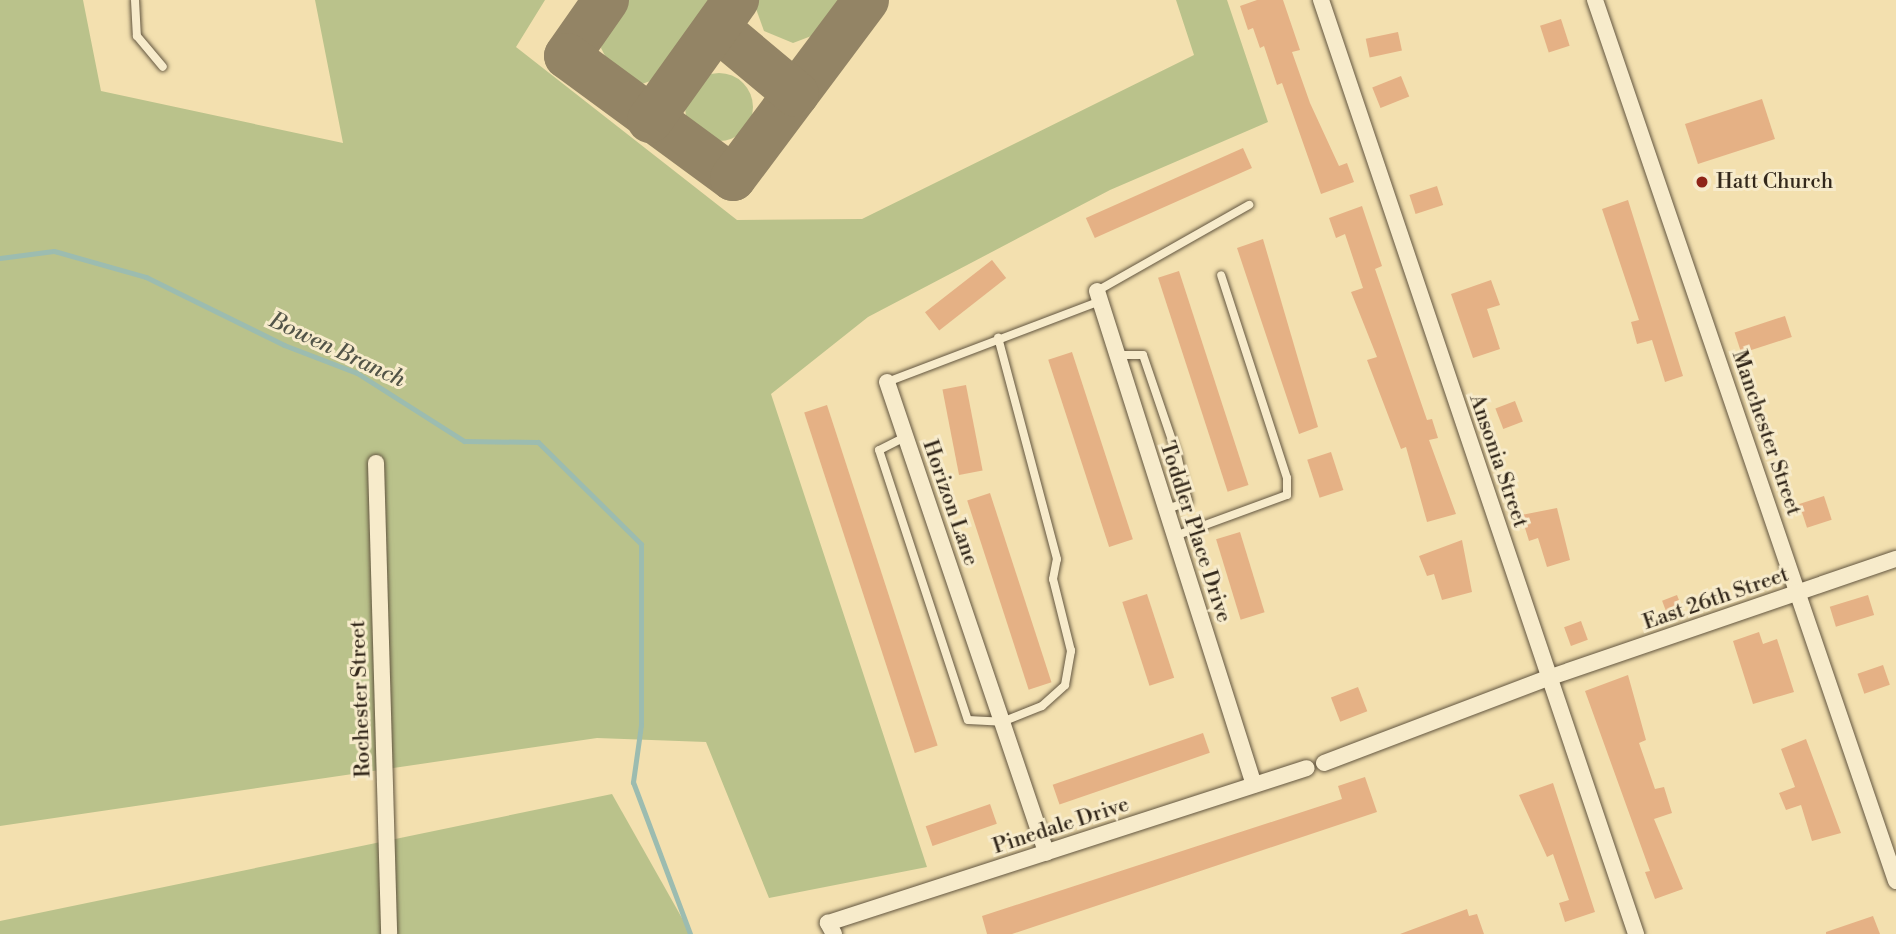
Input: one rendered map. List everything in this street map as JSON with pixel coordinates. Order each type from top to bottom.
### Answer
[{"type":"street","name":"Ansonia Street","points":[[1321,0],[1634,933]]},
{"type":"street","name":"Manchester Street","points":[[1595,0],[1896,881]]},
{"type":"street","name":"Toddler Place Drive","points":[[1098,296],[1254,785]]},
{"type":"street","name":"Horizon Lane","points":[[887,382],[1046,853]]},
{"type":"street","name":"Rochester Street","points":[[376,463],[389,934]]},
{"type":"street","name":"East 26th Street","points":[[1548,678],[1896,559]]},
{"type":"street","points":[[1324,763],[1548,678]]},
{"type":"street","name":"Pinedale Drive","points":[[831,928],[1046,853],[1307,768]]},
{"type":"lane","points":[[135,0],[137,36],[163,67]]},
{"type":"lane","name":"Horizon Lane","points":[[887,382],[1098,296],[1249,205]]},
{"type":"lane","points":[[1175,536],[1287,495],[1287,478],[1221,275]]},
{"type":"lane","points":[[905,437],[879,450],[968,720],[1002,722],[1042,706],[1065,685],[1071,651],[1053,579],[1057,559],[998,338]]},
{"type":"lane","points":[[1117,355],[1143,355],[1177,455],[1188,502],[1166,509]]},
{"type":"green space","points":[[0,0],[83,0],[101,91],[343,143],[315,0],[545,0],[516,47],[737,220],[862,219],[1194,55],[1176,0],[1227,0],[1268,122],[1110,190],[868,317],[771,394],[927,867],[769,898],[706,742],[597,738],[0,826]]},
{"type":"green space","points":[[620,0],[721,0],[662,77],[639,85],[617,79],[601,48],[608,20]]},
{"type":"green space","points":[[759,0],[840,0],[814,35],[793,43],[764,31],[755,6]]},
{"type":"green space","points":[[719,73],[732,76],[743,83],[750,94],[753,107],[750,120],[743,131],[732,138],[719,141],[706,138],[695,131],[688,120],[685,107],[688,94],[695,83],[706,76]]},
{"type":"green space","points":[[612,794],[691,934],[0,934],[0,921]]},
{"type":"building","points":[[1257,0],[1283,0],[1300,50],[1292,52],[1310,103],[1339,166],[1347,163],[1354,182],[1321,194],[1282,83],[1277,85],[1264,46],[1260,48],[1253,28],[1248,30],[1240,6]]},
{"type":"building","points":[[1561,19],[1570,46],[1549,52],[1540,26]]},
{"type":"building","points":[[1398,32],[1402,51],[1370,57],[1366,39]]},
{"type":"building","points":[[1401,76],[1409,96],[1380,108],[1372,88]]},
{"type":"building","points":[[1762,99],[1775,139],[1698,164],[1685,124]]},
{"type":"building","points":[[1243,148],[1252,168],[1095,238],[1086,218]]},
{"type":"building","points":[[1437,186],[1443,205],[1416,214],[1409,195]]},
{"type":"building","points":[[1628,200],[1683,376],[1665,382],[1652,340],[1637,344],[1631,322],[1639,320],[1602,209]]},
{"type":"building","points":[[1362,206],[1382,266],[1375,269],[1427,420],[1432,419],[1438,438],[1429,440],[1456,514],[1427,522],[1406,447],[1401,449],[1367,360],[1377,357],[1351,292],[1363,288],[1345,234],[1336,238],[1329,218]]},
{"type":"building","points":[[1263,239],[1318,427],[1299,434],[1237,248]]},
{"type":"building","points":[[992,260],[1006,278],[939,330],[925,312]]},
{"type":"building","points":[[1179,271],[1249,485],[1228,492],[1158,278]]},
{"type":"building","points":[[1491,280],[1500,305],[1487,309],[1500,349],[1473,358],[1451,294]]},
{"type":"building","points":[[1785,316],[1792,337],[1741,353],[1735,332]]},
{"type":"building","points":[[1072,352],[1133,539],[1109,547],[1048,360]]},
{"type":"building","points":[[966,385],[983,470],[959,475],[942,390]]},
{"type":"building","points":[[1515,401],[1523,422],[1503,429],[1495,409]]},
{"type":"building","points":[[827,405],[938,745],[915,753],[804,412]]},
{"type":"building","points":[[1331,452],[1343,490],[1320,498],[1307,460]]},
{"type":"building","points":[[990,493],[1051,682],[1029,690],[967,500]]},
{"type":"building","points":[[1824,496],[1832,520],[1807,528],[1799,504]]},
{"type":"building","points":[[1557,508],[1570,560],[1547,567],[1538,538],[1529,541],[1521,515]]},
{"type":"building","points":[[1240,532],[1265,612],[1241,620],[1216,539]]},
{"type":"building","points":[[1462,540],[1472,592],[1442,600],[1434,574],[1427,576],[1419,556]]},
{"type":"building","points":[[1147,594],[1174,678],[1149,686],[1122,602]]},
{"type":"building","points":[[1677,595],[1684,613],[1669,618],[1662,601]]},
{"type":"building","points":[[1868,595],[1874,615],[1836,627],[1830,607]]},
{"type":"building","points":[[1581,621],[1588,640],[1571,646],[1564,627]]},
{"type":"building","points":[[1759,632],[1763,644],[1777,639],[1794,692],[1753,704],[1733,641]]},
{"type":"building","points":[[1883,665],[1890,685],[1864,694],[1857,674]]},
{"type":"building","points":[[1628,675],[1646,740],[1639,743],[1655,789],[1664,787],[1672,813],[1654,819],[1683,889],[1655,899],[1645,872],[1650,871],[1585,691]]},
{"type":"building","points":[[1358,687],[1367,711],[1340,722],[1331,697]]},
{"type":"building","points":[[1203,733],[1210,753],[1059,805],[1053,785]]},
{"type":"building","points":[[1806,739],[1841,833],[1812,841],[1801,805],[1786,810],[1779,793],[1795,787],[1781,749]]},
{"type":"building","points":[[1365,777],[1377,812],[1012,934],[987,934],[982,916],[1342,799],[1338,786]]},
{"type":"building","points":[[1553,783],[1595,912],[1565,922],[1559,903],[1569,900],[1553,854],[1547,857],[1519,795]]},
{"type":"building","points":[[990,804],[997,824],[933,846],[926,826]]},
{"type":"building","points":[[1467,909],[1469,916],[1477,914],[1484,934],[1400,934]]},
{"type":"building","points":[[1873,916],[1880,934],[1826,934],[1826,932]]},
{"type":"waterway","name":"Bowen Branch","points":[[0,258],[54,251],[146,277],[284,345],[357,373],[464,441],[538,442],[641,544],[641,725],[633,782],[690,934]]},
{"type":"taxiway","points":[[606,0],[567,56],[733,178],[866,0]]},
{"type":"taxiway","points":[[650,120],[736,0]]},
{"type":"taxiway","points":[[717,28],[796,94]]},
{"type":"place","name":"Hatt Church","points":[[1702,182]]}]
